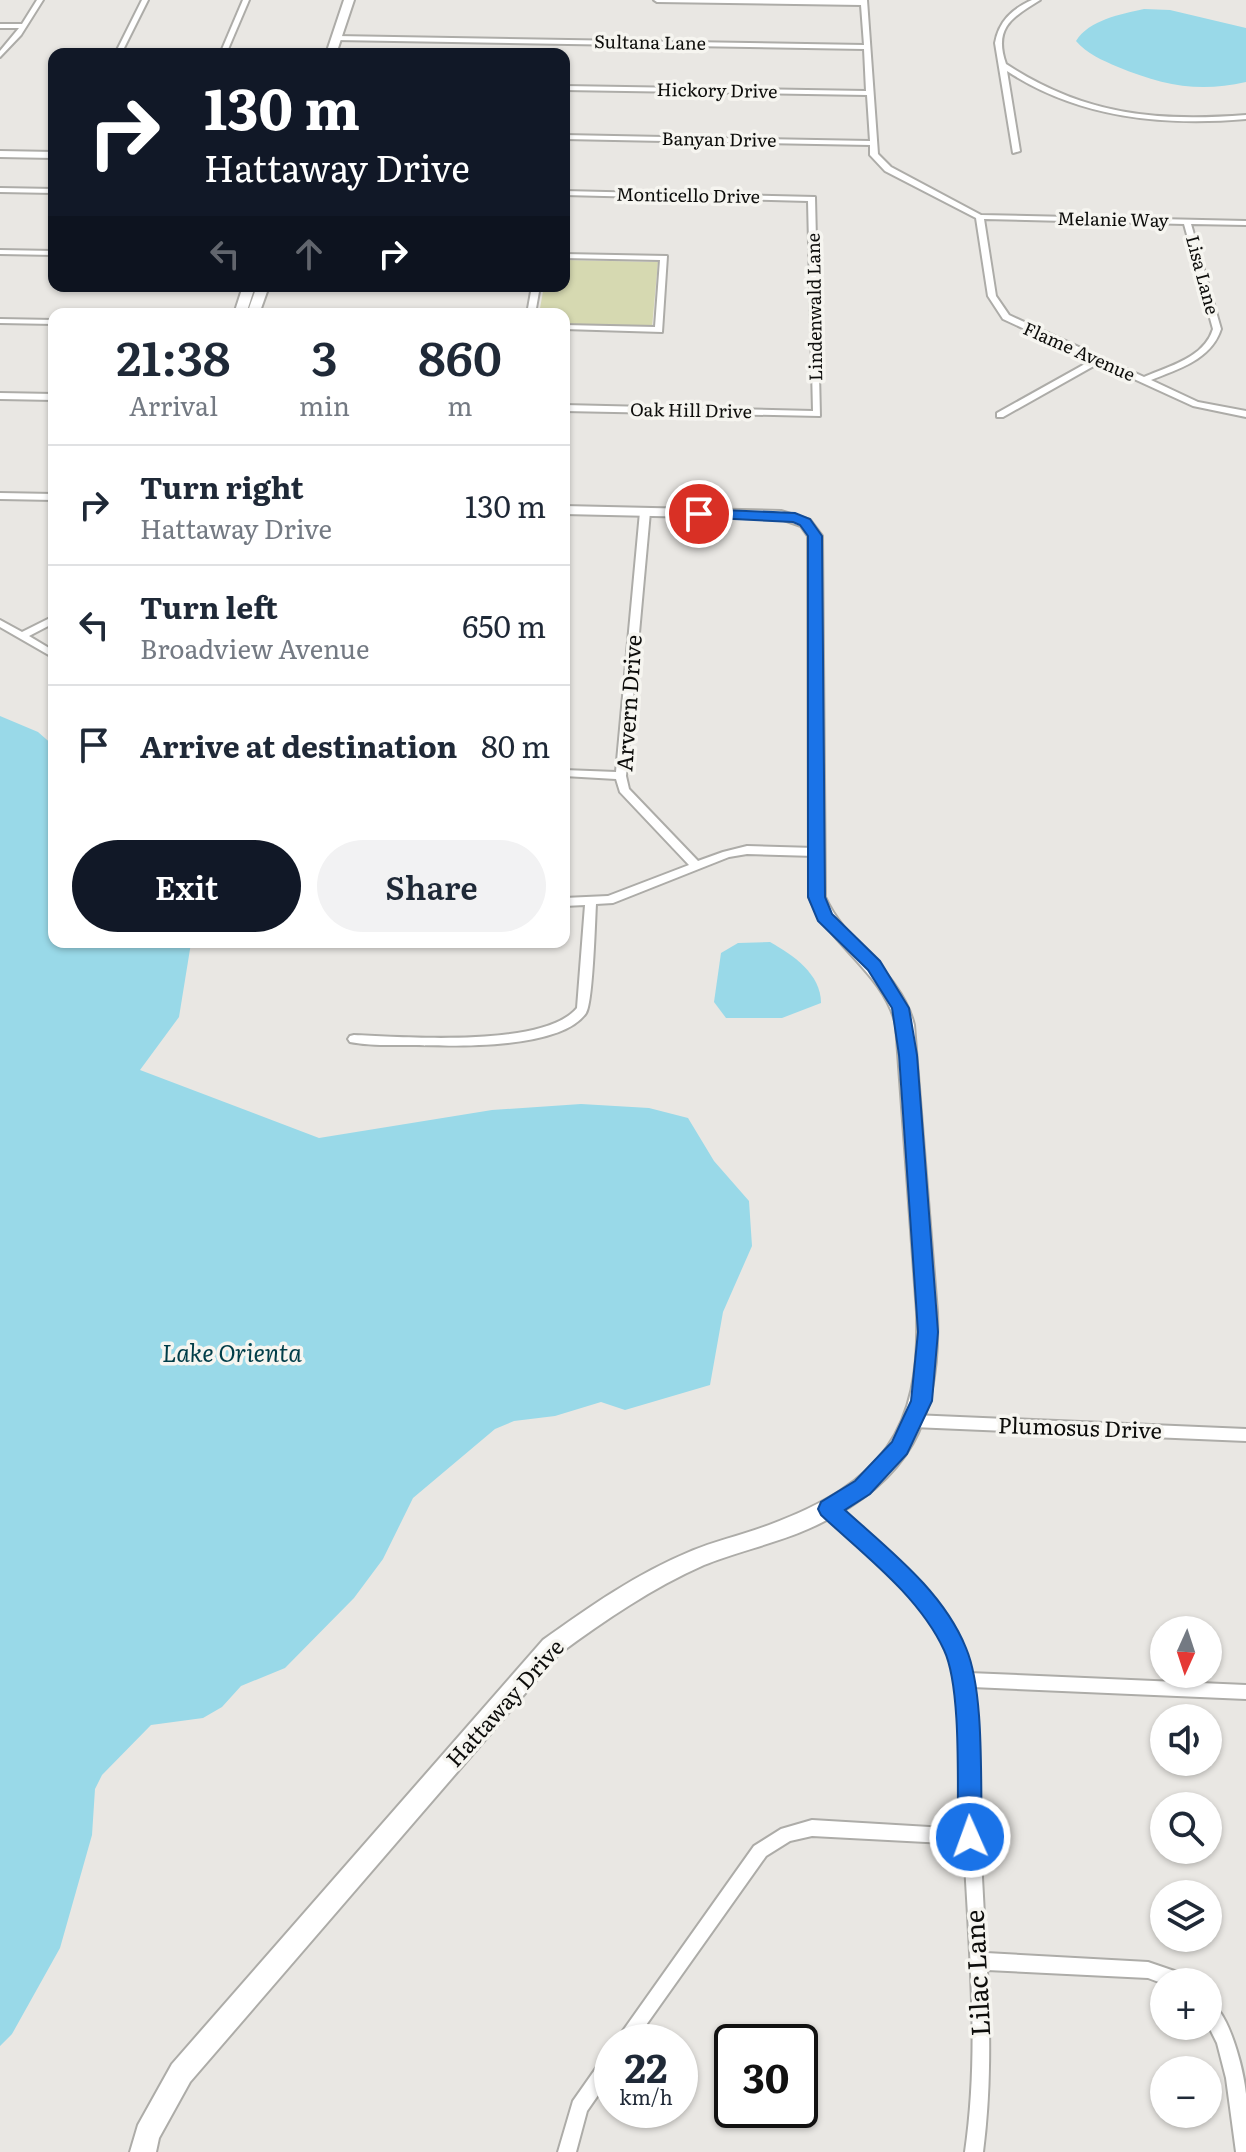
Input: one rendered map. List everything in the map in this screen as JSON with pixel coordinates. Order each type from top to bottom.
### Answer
[{"type":"street","points":[[0,55],[25,26],[40,0]]},
{"type":"street","points":[[121,48],[145,0]]},
{"type":"street","points":[[226,48],[246,0]]},
{"type":"street","points":[[333,48],[349,0]]},
{"type":"street","points":[[657,0],[864,2],[874,155],[878,162],[980,217]]},
{"type":"street","points":[[1016,151],[998,44],[1007,18],[1020,7],[1037,0]]},
{"type":"street","points":[[0,26],[25,26]]},
{"type":"street","name":"Sultana Lane","points":[[336,38],[867,47]]},
{"type":"street","points":[[1003,65],[1053,94],[1111,111],[1171,120],[1246,117]]},
{"type":"street","name":"Hickory Drive","points":[[570,88],[870,93]]},
{"type":"street","name":"Banyan Drive","points":[[570,137],[874,143]]},
{"type":"street","points":[[0,154],[48,155]]},
{"type":"street","points":[[0,190],[48,191]]},
{"type":"street","name":"Monticello Drive","points":[[570,193],[812,199]]},
{"type":"street","name":"Lindenwald Lane","points":[[812,199],[817,414]]},
{"type":"street","name":"Melanie Way","points":[[980,217],[1246,223]]},
{"type":"street","name":"Flame Avenue","points":[[980,217],[992,296],[997,307],[1017,325],[1196,404],[1246,414]]},
{"type":"street","name":"Lisa Lane","points":[[1143,381],[1202,352],[1216,338],[1217,329],[1187,222]]},
{"type":"street","points":[[0,252],[48,253]]},
{"type":"street","points":[[570,256],[664,258],[659,330],[570,327]]},
{"type":"street","points":[[0,321],[48,322]]},
{"type":"street","points":[[1000,415],[1098,360]]},
{"type":"street","points":[[0,396],[48,397]]},
{"type":"street","name":"Oak Hill Drive","points":[[570,408],[817,414]]},
{"type":"street","points":[[0,496],[48,497]]},
{"type":"street","points":[[570,510],[645,512]]},
{"type":"street","name":"Hattaway Drive","points":[[143,2152],[147,2134],[181,2073],[551,1647],[606,1607],[647,1583],[698,1558],[779,1531],[829,1509],[880,1472],[899,1448],[913,1421],[925,1380],[928,1332],[906,1035],[900,1008],[874,966],[824,917],[817,897],[815,536],[805,522],[781,515],[645,512]]},
{"type":"street","name":"Arvern Drive","points":[[645,512],[621,776],[624,790],[696,866]]},
{"type":"street","points":[[22,636],[48,622]]},
{"type":"street","points":[[0,623],[48,651]]},
{"type":"street","points":[[570,773],[621,776]]},
{"type":"street","points":[[570,902],[591,903],[617,898],[727,854],[747,850],[815,852]]},
{"type":"street","points":[[354,1039],[442,1042],[505,1037],[556,1029],[573,1021],[583,1009],[591,903]]},
{"type":"street","name":"Plumosus Drive","points":[[913,1421],[1246,1435]]},
{"type":"street","name":"Lilac Lane","points":[[829,1509],[900,1574],[942,1624],[956,1650],[964,1680],[982,2047],[980,2110],[974,2152]]},
{"type":"street","points":[[964,1680],[1246,1692]]},
{"type":"street","points":[[637,2024],[760,1851],[787,1834],[812,1828],[970,1837]]},
{"type":"street","points":[[979,1961],[1150,1971]]},
{"type":"street","points":[[1222,2031],[1232,2055],[1245,2152]]},
{"type":"street","points":[[567,2152],[579,2107],[594,2086]]},
{"type":"green space","points":[[570,260],[658,262],[652,327],[570,325],[570,308],[540,308],[543,292],[570,292]]},
{"type":"water","points":[[1144,9],[1170,10],[1246,28],[1246,82],[1212,87],[1165,83],[1106,62],[1076,41],[1097,23]]},
{"type":"water","name":"Lake Orienta","points":[[0,716],[38,732],[48,741],[48,948],[190,948],[179,1017],[140,1070],[319,1138],[492,1110],[581,1104],[649,1108],[688,1118],[714,1161],[749,1201],[752,1246],[723,1312],[710,1385],[625,1410],[601,1402],[555,1416],[514,1421],[495,1429],[413,1498],[383,1559],[354,1598],[285,1668],[241,1686],[222,1707],[203,1718],[151,1725],[102,1775],[95,1789],[92,1835],[60,1948],[12,2034],[0,2046]]},
{"type":"water","points":[[770,942],[796,959],[811,974],[821,1003],[782,1018],[726,1018],[714,1002],[721,953],[738,943]]},
{"type":"route","points":[[699,514],[781,515],[805,522],[815,536],[817,897],[824,917],[874,966],[900,1008],[908,1055],[928,1332],[928,1356],[921,1401],[899,1448],[863,1487],[829,1509],[900,1574],[942,1624],[956,1650],[964,1680],[970,1837]]}]
